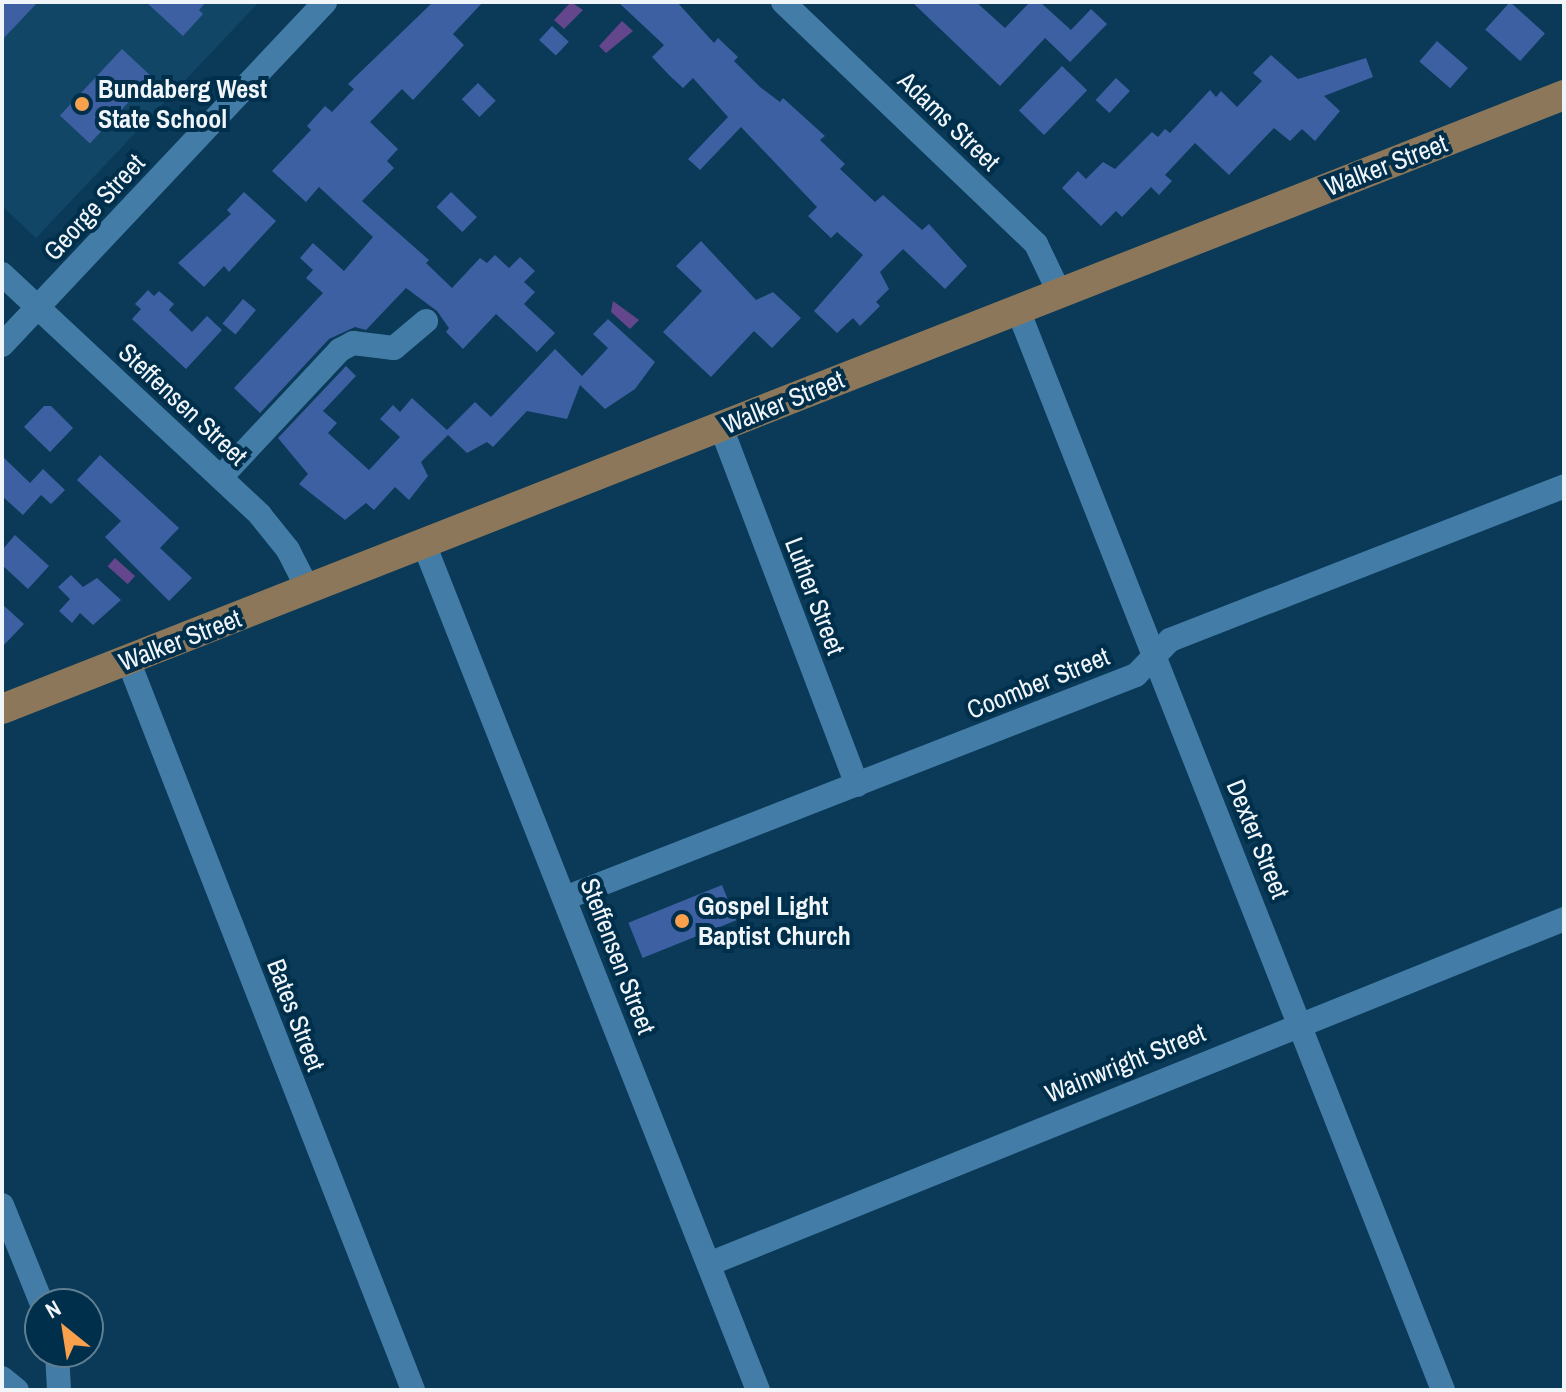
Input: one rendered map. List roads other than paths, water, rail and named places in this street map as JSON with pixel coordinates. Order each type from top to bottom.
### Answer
[{"type":"main road","name":"Walker Street","points":[[2,709],[1564,95]]},
{"type":"street","name":"George Street","points":[[2,345],[325,2]]},
{"type":"street","name":"Adams Street","points":[[783,2],[1036,244],[1059,292]]},
{"type":"street","name":"Steffensen Street","points":[[2,274],[221,477],[288,550],[308,589]]},
{"type":"street","name":"Dexter Street","points":[[1018,310],[1443,1390]]},
{"type":"street","points":[[221,477],[340,350],[353,343],[394,348],[426,321]]},
{"type":"street","name":"Luther Street","points":[[721,427],[857,785]]},
{"type":"street","name":"Coomber Street","points":[[565,898],[1136,675],[1170,640],[1564,486]]},
{"type":"street","name":"Steffensen Street","points":[[424,544],[758,1390]]},
{"type":"street","name":"Bates Street","points":[[128,660],[413,1390]]},
{"type":"street","name":"Wainwright Street","points":[[709,1264],[1300,1022],[1564,919]]},
{"type":"street","points":[[2,1205],[36,1288]]},
{"type":"street","points":[[58,1368],[59,1390]]},
{"type":"street","points":[[2,1378],[17,1390]]},
{"type":"place","name":"Bundaberg West State School","points":[[82,104]]},
{"type":"place","name":"Gospel Light Baptist Church","points":[[682,921]]}]
